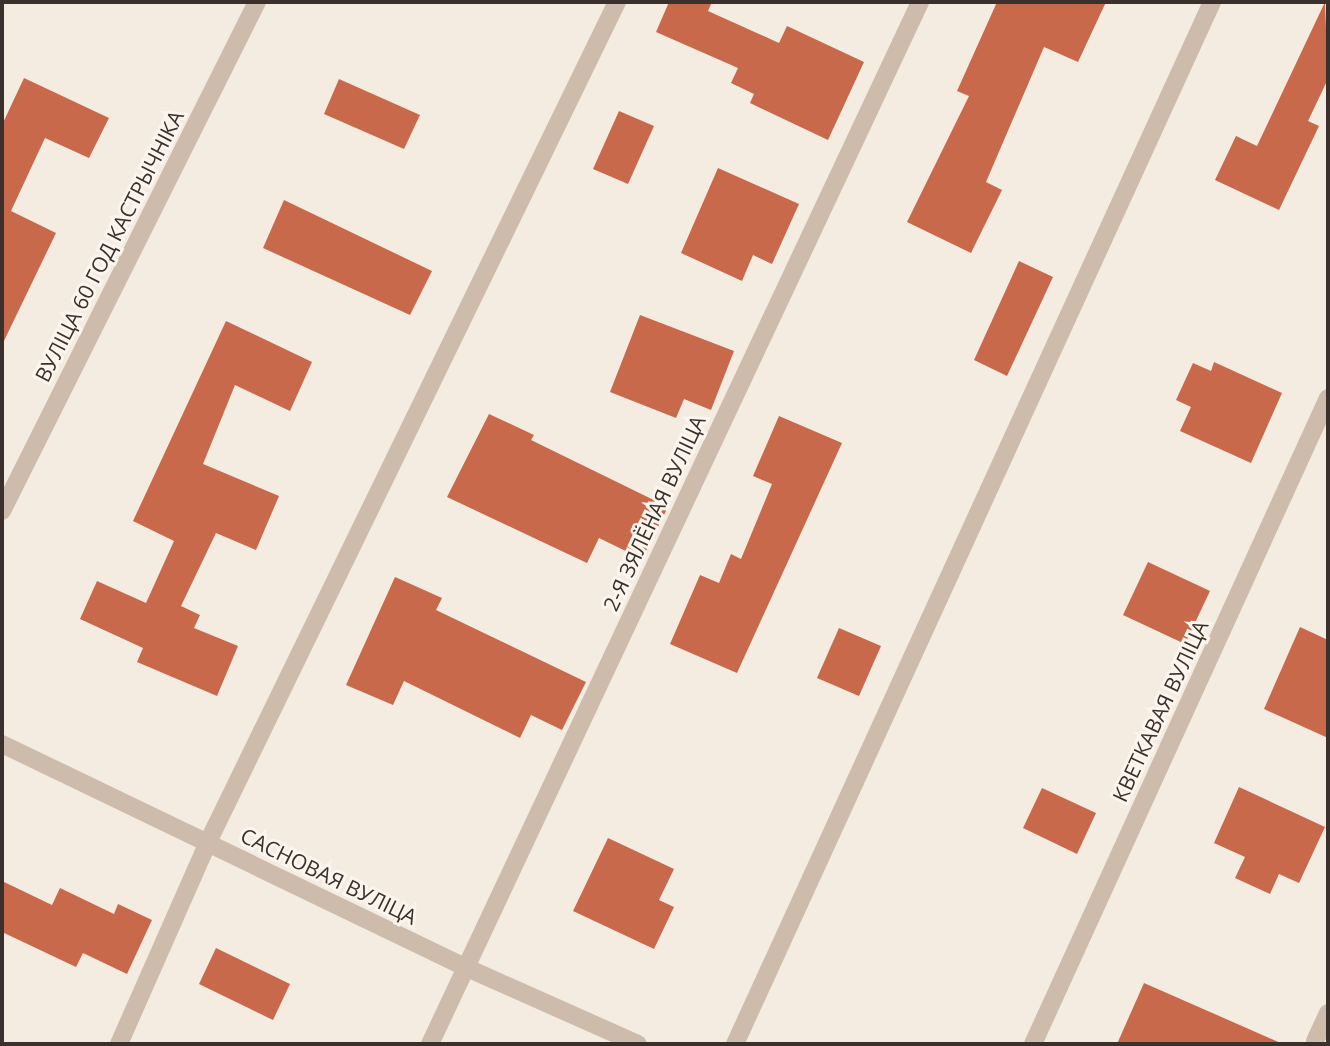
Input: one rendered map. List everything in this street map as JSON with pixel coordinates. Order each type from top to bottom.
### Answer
[{"type":"street","name":"ВУЛІЦА 60 ГОД КАСТРЫЧНІКА","points":[[2,512],[257,2]]},
{"type":"street","points":[[119,1044],[208,842],[617,2]]},
{"type":"street","name":"2-Я ЗЯЛЁНАЯ ВУЛІЦА","points":[[430,1044],[920,2]]},
{"type":"street","points":[[736,1044],[1212,2]]},
{"type":"street","name":"КВЕТКАВАЯ ВУЛІЦА","points":[[1033,1044],[1328,398]]},
{"type":"street","name":"САСНОВАЯ ВУЛІЦА","points":[[2,744],[465,967],[638,1044]]},
{"type":"street","points":[[1315,1041],[1328,1013]]},
{"type":"building","points":[[669,2],[712,2],[708,11],[779,43],[787,26],[864,62],[828,140],[750,103],[754,94],[731,83],[738,68],[656,32]]},
{"type":"building","points":[[997,2],[1106,2],[1078,62],[1044,47],[986,182],[1002,190],[971,253],[907,222],[969,96],[957,91]]},
{"type":"building","points":[[1325,2],[1328,79],[1308,121],[1319,126],[1279,210],[1215,180],[1236,136],[1257,146]]},
{"type":"building","points":[[24,78],[109,118],[89,158],[45,138],[11,211],[56,233],[2,345],[2,125]]},
{"type":"building","points":[[339,79],[420,115],[404,149],[324,114]]},
{"type":"building","points":[[619,111],[654,126],[628,184],[593,169]]},
{"type":"building","points":[[718,168],[799,204],[772,264],[753,255],[742,281],[681,253]]},
{"type":"building","points":[[284,200],[432,271],[410,315],[263,248]]},
{"type":"building","points":[[1019,261],[1053,277],[1007,376],[974,360]]},
{"type":"building","points":[[640,315],[734,351],[711,410],[684,399],[676,418],[610,392]]},
{"type":"building","points":[[226,321],[312,362],[290,411],[235,385],[203,464],[279,496],[256,550],[216,533],[181,606],[200,615],[194,628],[238,646],[217,696],[137,662],[143,648],[80,619],[97,581],[146,603],[174,541],[133,521]]},
{"type":"building","points":[[1214,362],[1282,393],[1251,463],[1180,431],[1191,407],[1176,400],[1193,363],[1211,371]]},
{"type":"building","points":[[489,414],[534,435],[531,440],[668,507],[642,559],[599,538],[587,563],[447,497]]},
{"type":"building","points":[[779,416],[842,443],[737,673],[670,644],[700,575],[719,583],[731,554],[741,559],[772,484],[753,476]]},
{"type":"building","points":[[1148,562],[1210,591],[1185,644],[1123,615]]},
{"type":"building","points":[[395,577],[442,598],[436,610],[586,682],[562,730],[531,715],[520,738],[404,681],[393,705],[346,685]]},
{"type":"building","points":[[1300,627],[1328,640],[1328,738],[1264,709]]},
{"type":"building","points":[[839,628],[881,646],[859,696],[817,678]]},
{"type":"building","points":[[1239,787],[1325,827],[1299,883],[1279,874],[1270,894],[1235,878],[1245,857],[1214,843]]},
{"type":"building","points":[[1042,788],[1096,813],[1077,854],[1023,828]]},
{"type":"building","points":[[608,838],[674,869],[659,900],[674,907],[654,949],[573,911]]},
{"type":"building","points":[[2,881],[52,905],[60,888],[114,914],[118,904],[152,920],[127,974],[83,953],[76,967],[2,932]]},
{"type":"building","points":[[216,948],[290,984],[273,1020],[199,984]]},
{"type":"building","points":[[1144,983],[1283,1044],[1117,1044]]}]
